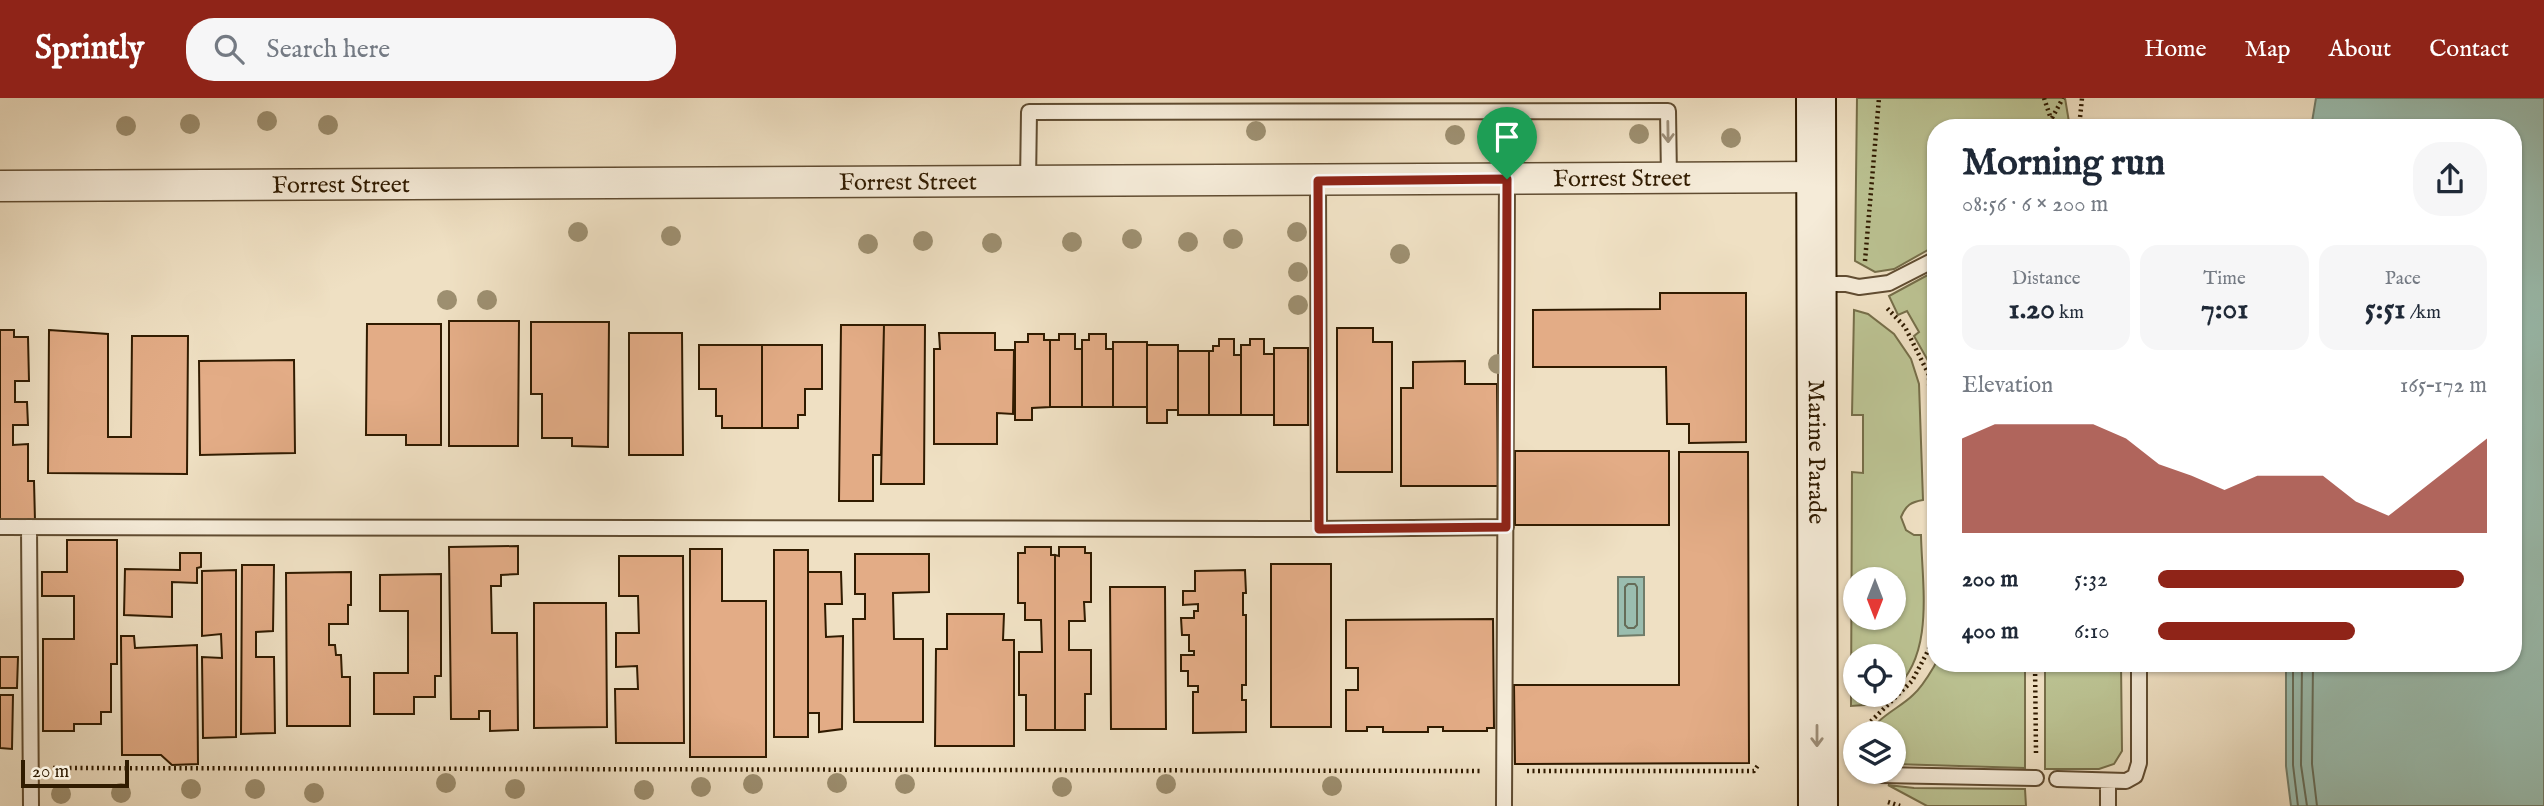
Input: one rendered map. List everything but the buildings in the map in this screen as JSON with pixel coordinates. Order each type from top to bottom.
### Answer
[{"type":"main road","name":"Marine Parade","points":[[1797,98],[1815,284],[1818,806]]},
{"type":"main road","name":"Marine Parade","points":[[1792,806],[1805,177],[1816,98]]},
{"type":"street","name":"Forrest Street","points":[[0,186],[1805,177]]},
{"type":"lane","points":[[1028,182],[1029,111],[1668,111],[1669,178]]},
{"type":"lane","points":[[1504,806],[1507,179]]},
{"type":"lane","points":[[1318,181],[1319,529]]},
{"type":"lane","points":[[1815,284],[1846,284],[1859,287],[1889,283],[1927,264]]},
{"type":"lane","points":[[0,527],[1506,527]]},
{"type":"lane","points":[[29,527],[31,806]]},
{"type":"lane","points":[[2057,779],[2126,781],[2135,776],[2139,763],[2139,672]]},
{"type":"lane","points":[[1906,775],[2036,778]]},
{"type":"lane","points":[[2108,781],[2108,806]]},
{"type":"path","points":[[1864,265],[1879,98]]},
{"type":"path","points":[[2044,98],[2051,119]]},
{"type":"path","points":[[2051,119],[2063,98]]},
{"type":"path","points":[[2080,119],[2082,98]]},
{"type":"path","points":[[1859,287],[1884,305],[1905,327],[1927,373]]},
{"type":"path","points":[[1871,721],[1912,681],[1927,653]]},
{"type":"path","points":[[2035,672],[2036,778]]},
{"type":"path","points":[[30,768],[1754,771],[1759,764]]},
{"type":"green space","points":[[1857,98],[2065,98],[2068,119],[1927,119],[1927,250],[1894,269],[1875,272],[1855,261]]},
{"type":"green space","points":[[1927,275],[1927,359],[1914,336],[1919,332],[1907,311],[1898,315],[1889,296]]},
{"type":"green space","points":[[1854,310],[1868,314],[1894,334],[1911,359],[1919,384],[1923,500],[1909,505],[1901,517],[1906,530],[1914,535],[1921,535],[1924,597],[1921,638],[1916,658],[1906,676],[1906,644],[1851,644],[1851,630],[1906,630],[1906,567],[1852,567],[1852,472],[1863,473],[1863,415],[1852,415]]},
{"type":"green space","points":[[1930,672],[2025,672],[2025,768],[1906,764],[1906,721],[1880,721],[1898,707],[1906,707],[1906,701]]},
{"type":"green space","points":[[2045,672],[2121,672],[2122,751],[2114,764],[2099,769],[2045,769]]},
{"type":"green space","points":[[1888,785],[1914,788],[2025,789],[2026,806],[1927,806]]},
{"type":"water","points":[[2316,98],[2544,98],[2544,806],[2291,806],[2286,766],[2286,672],[2522,672],[2522,119],[2312,119]]},
{"type":"water","points":[[1618,577],[1644,577],[1644,635],[1618,636]]},
{"type":"route","points":[[1507,179],[1506,527],[1319,529],[1318,181],[1507,179]]}]
